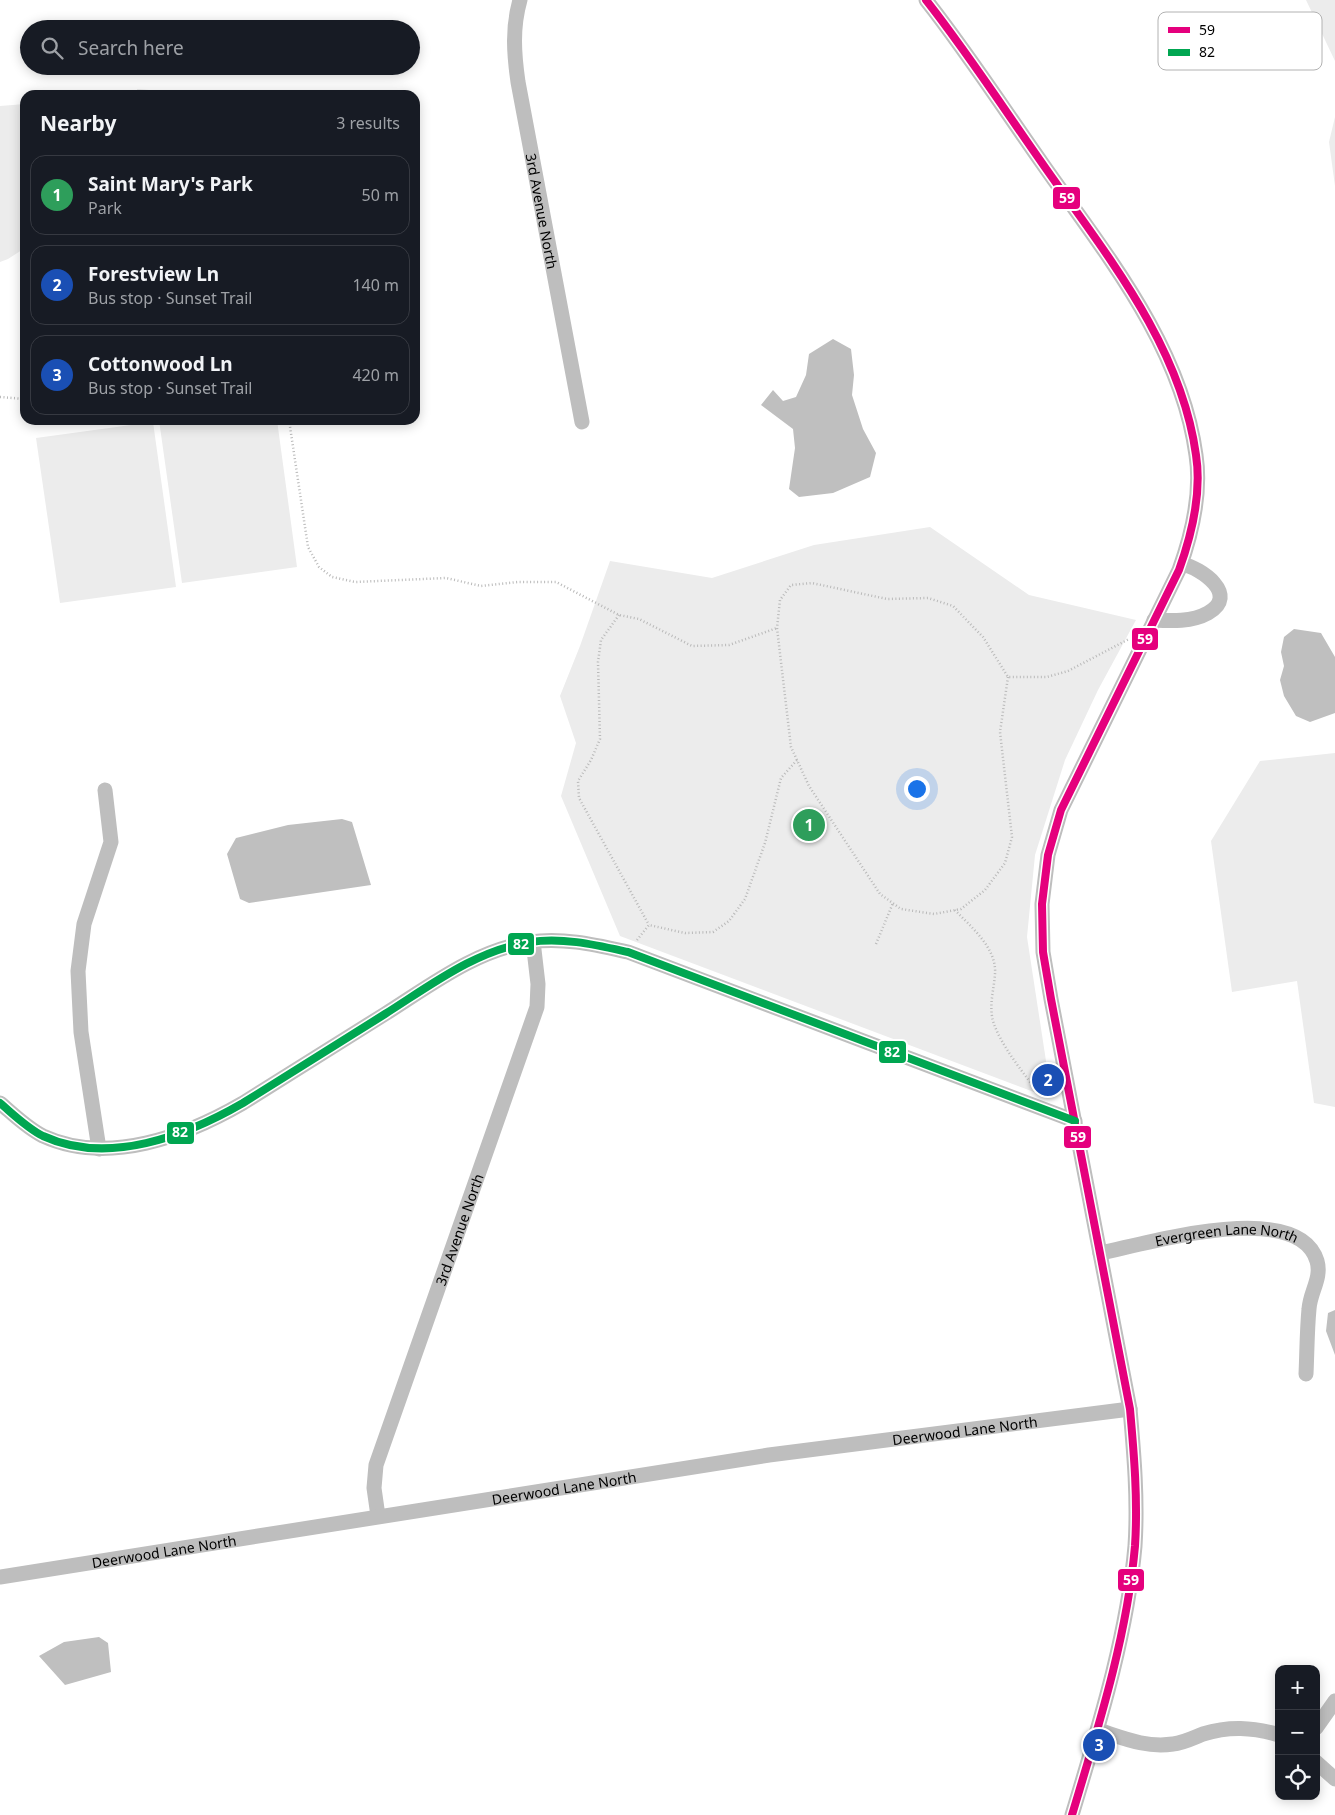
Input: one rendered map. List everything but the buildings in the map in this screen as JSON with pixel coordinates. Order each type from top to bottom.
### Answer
[{"type":"street","name":"3rd Avenue North","points":[[520,0],[516,15],[514,49],[518,82],[582,422]]},
{"type":"street","points":[[926,0],[957,40],[1111,261],[1147,320],[1169,363],[1185,407],[1196,454],[1198,477],[1190,539],[1182,564],[1066,801],[1048,855],[1042,904],[1043,952],[1130,1409],[1135,1477],[1135,1545],[1127,1605],[1098,1730],[1072,1815]]},
{"type":"street","points":[[1154,620],[1180,620],[1199,616],[1206,614],[1216,606],[1219,594],[1214,581],[1195,568],[1182,564]]},
{"type":"street","points":[[99,1149],[82,1032],[78,972],[84,924],[111,842],[105,790]]},
{"type":"street","name":"3rd Avenue North","points":[[378,1516],[374,1488],[376,1465],[537,1007],[538,984],[533,941]]},
{"type":"street","points":[[0,1103],[41,1135],[65,1144],[99,1149],[170,1136],[209,1123],[461,966],[491,952],[533,941],[587,942],[628,952],[1075,1121]]},
{"type":"street","name":"Evergreen Lane North","points":[[1100,1253],[1221,1229],[1253,1228],[1286,1231],[1300,1238],[1311,1249],[1317,1262],[1318,1277],[1309,1308],[1306,1374]]},
{"type":"street","name":"Deerwood Lane North","points":[[0,1577],[769,1455],[1130,1409]]},
{"type":"street","points":[[1320,1722],[1335,1701]]},
{"type":"street","points":[[1098,1730],[1136,1743],[1155,1746],[1175,1744],[1216,1730],[1238,1727],[1260,1729],[1275,1734]]},
{"type":"street","points":[[1320,1766],[1335,1779]]},
{"type":"path","points":[[0,397],[20,399]]},
{"type":"path","points":[[290,425],[308,547],[319,567],[332,577],[355,582],[446,578],[481,586],[518,582],[556,582],[619,615],[639,619],[692,646],[729,645],[776,628]]},
{"type":"path","points":[[812,583],[887,599],[928,598],[953,606],[983,637],[1008,677],[1000,732],[1012,837],[1005,863],[985,890],[961,909],[934,914],[901,909],[880,894],[809,786],[791,747],[776,628],[780,600],[791,585],[812,583]]},
{"type":"path","points":[[619,615],[601,640],[598,662],[600,739],[591,760],[578,781],[578,798],[649,925],[685,933],[713,932],[729,921],[745,899],[765,843],[781,778],[797,760]]},
{"type":"path","points":[[1008,677],[1047,677],[1068,671],[1130,638]]},
{"type":"path","points":[[876,944],[893,903]]},
{"type":"path","points":[[956,910],[988,946],[995,972],[991,1000],[993,1023],[1010,1055],[1033,1086]]},
{"type":"path","points":[[628,952],[649,925]]},
{"type":"shaded area","points":[[1306,0],[1335,0],[1335,61],[1322,34],[1322,12],[1312,12]]},
{"type":"shaded area","points":[[20,104],[20,251],[0,262],[0,106]]},
{"type":"shaded area","points":[[1335,117],[1335,186],[1329,142]]},
{"type":"shaded area","points":[[833,339],[851,349],[854,375],[852,395],[863,429],[876,453],[870,477],[833,493],[799,497],[789,489],[795,448],[793,429],[761,405],[773,390],[783,401],[796,397],[806,375],[809,354]]},
{"type":"shaded area","points":[[131,425],[153,425],[176,587],[60,603],[36,438]]},
{"type":"shaded area","points":[[160,425],[278,425],[297,567],[182,583]]},
{"type":"shaded area","points":[[930,527],[1029,595],[1136,620],[1098,690],[1065,760],[1035,855],[1027,937],[1048,1074],[1045,1084],[1034,1092],[620,936],[561,796],[576,743],[560,696],[610,561],[712,578],[814,545]]},
{"type":"shaded area","points":[[1294,629],[1321,633],[1335,657],[1335,713],[1310,722],[1296,716],[1284,696],[1280,680],[1284,666],[1281,652],[1284,637]]},
{"type":"shaded area","points":[[1335,753],[1335,1107],[1314,1103],[1297,981],[1232,992],[1211,841],[1260,761]]},
{"type":"shaded area","points":[[342,819],[352,822],[371,885],[249,903],[240,899],[227,854],[236,838],[288,825]]},
{"type":"shaded area","points":[[1335,1310],[1335,1355],[1326,1331],[1328,1313]]},
{"type":"shaded area","points":[[99,1637],[108,1643],[111,1672],[65,1685],[39,1656],[64,1642]]},
{"type":"transit line","name":"59","points":[[926,0],[971,60],[1137,301],[1157,337],[1174,375],[1188,414],[1198,470],[1195,514],[1179,570],[1061,810],[1048,855],[1042,904],[1043,952],[1051,999],[1130,1409],[1136,1494],[1135,1546],[1125,1614],[1110,1682],[1072,1815]]},
{"type":"transit line","name":"82","points":[[0,1103],[37,1133],[68,1145],[94,1148],[120,1147],[172,1136],[221,1115],[243,1103],[454,970],[510,946],[555,940],[579,942],[628,952],[1075,1121]]},
{"type":"place","name":"Saint Mary's Park","points":[[809,825]]},
{"type":"place","name":"Forestview Ln","points":[[1048,1080]]},
{"type":"place","name":"Cottonwood Ln","points":[[1099,1745]]}]
